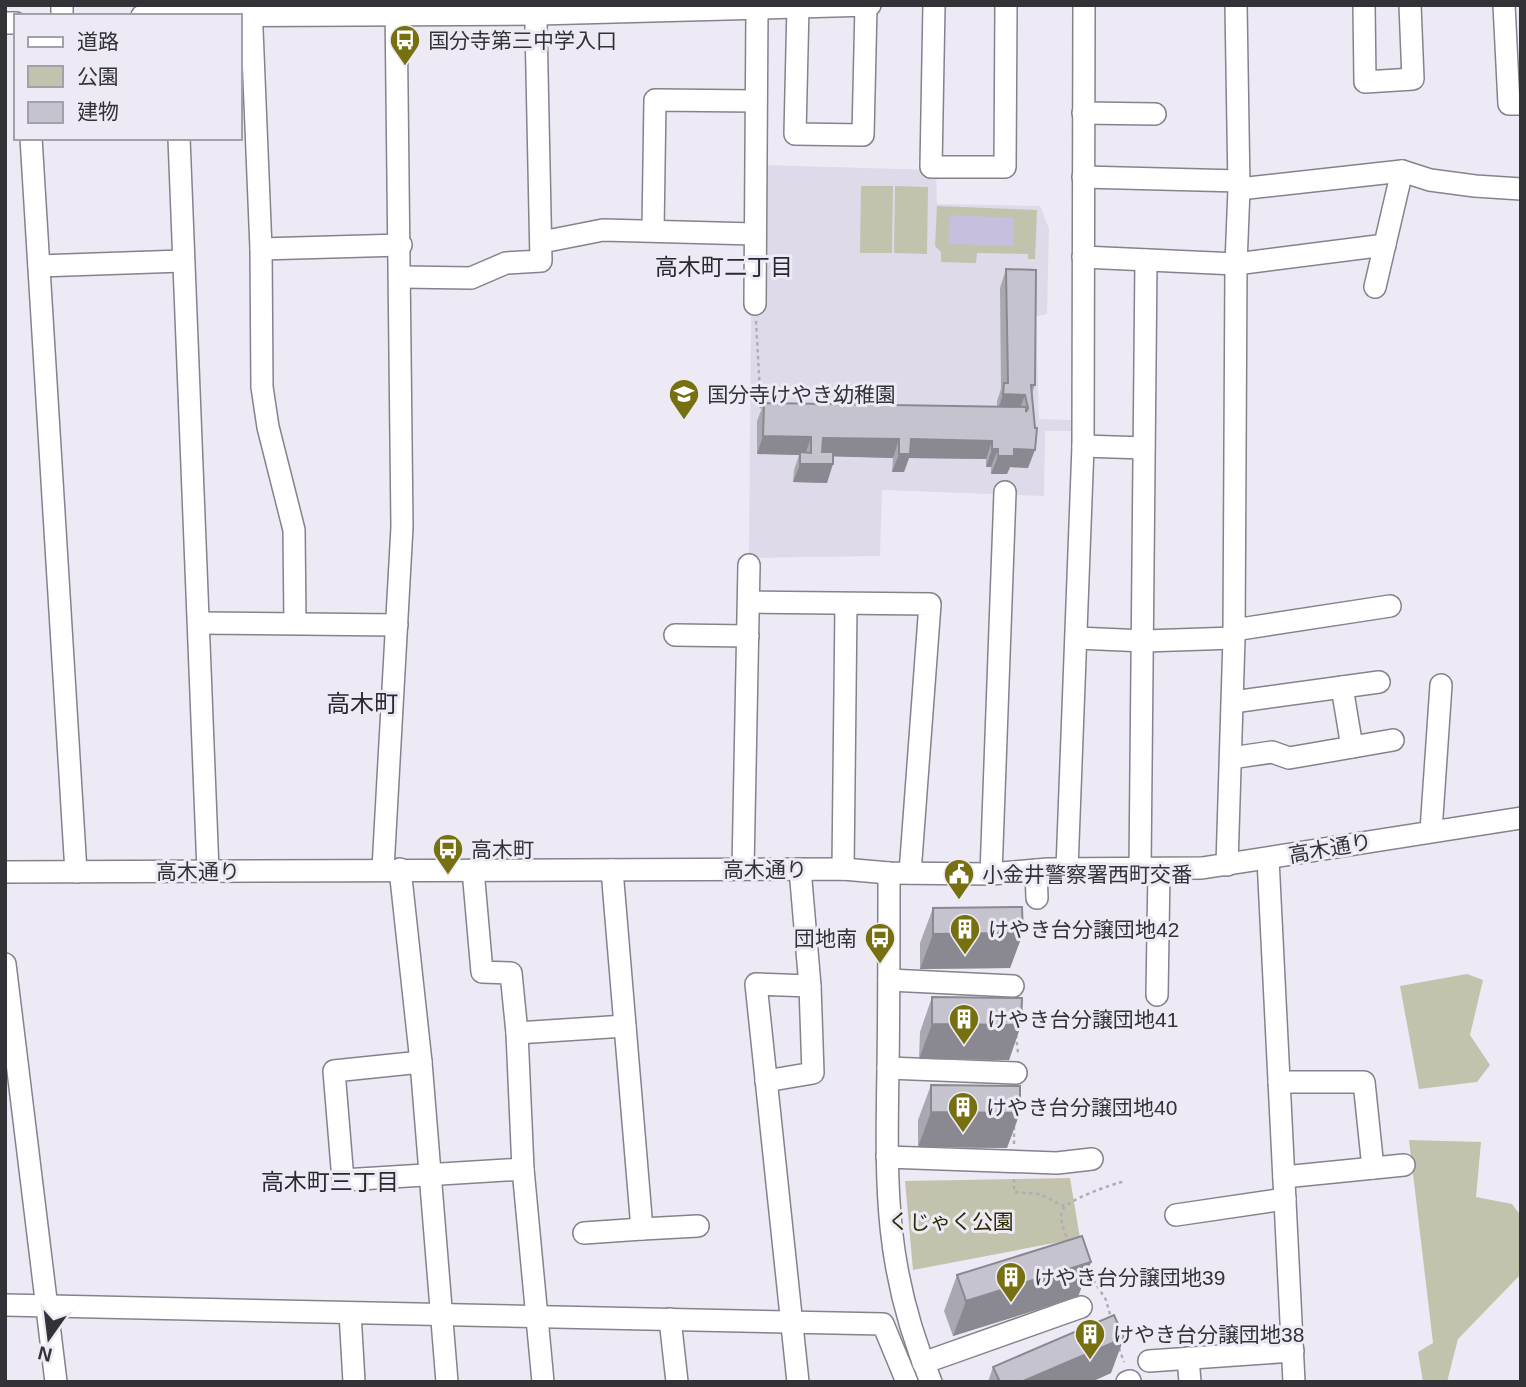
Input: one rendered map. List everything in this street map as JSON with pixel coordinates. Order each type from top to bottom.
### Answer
[{"type":"street","points":[[175,12],[251,9],[757,9],[793,6],[868,5],[863,135],[795,134],[793,6]]},
{"type":"street","points":[[934,5],[931,167],[1005,167],[1006,5]]},
{"type":"street","points":[[1067,869],[1083,446],[1084,5]]},
{"type":"street","points":[[1227,864],[1233,702],[1239,185],[1236,5]]},
{"type":"street","points":[[1364,5],[1365,82],[1413,79],[1410,5]]},
{"type":"street","points":[[1504,5],[1509,104],[1521,104]]},
{"type":"street","points":[[251,9],[261,249],[262,387],[268,427],[294,530],[295,623]]},
{"type":"street","points":[[755,304],[757,9]]},
{"type":"street","points":[[396,10],[401,245],[402,527],[397,625],[392,869],[421,1062],[447,1382]]},
{"type":"street","points":[[401,277],[471,278],[506,263],[541,261],[536,24],[539,10]]},
{"type":"street","points":[[653,230],[655,100],[756,101]]},
{"type":"street","points":[[1083,113],[1155,114]]},
{"type":"street","points":[[31,140],[76,872]]},
{"type":"street","points":[[179,140],[208,871]]},
{"type":"street","points":[[1083,177],[1239,185],[1402,171],[1464,185],[1521,188]]},
{"type":"street","points":[[1376,287],[1402,171]]},
{"type":"street","points":[[542,242],[603,230],[754,234]]},
{"type":"street","points":[[261,249],[401,245]]},
{"type":"street","points":[[1083,257],[1236,264],[1385,245]]},
{"type":"street","points":[[1146,260],[1145,641],[1150,870],[1157,995]]},
{"type":"street","points":[[39,267],[182,261]]},
{"type":"street","points":[[1083,446],[1144,448]]},
{"type":"street","points":[[991,874],[1005,492]]},
{"type":"street","points":[[743,869],[749,565]]},
{"type":"street","points":[[749,602],[930,604],[889,980],[887,1157],[887,1206],[895,1271],[923,1364]]},
{"type":"street","points":[[843,869],[846,604]]},
{"type":"street","points":[[1077,638],[1145,641],[1234,634],[1390,606]]},
{"type":"street","points":[[199,623],[397,625]]},
{"type":"street","points":[[675,635],[748,636]]},
{"type":"street","points":[[1233,702],[1379,682]]},
{"type":"street","points":[[1432,831],[1441,685]]},
{"type":"street","points":[[1342,687],[1352,747]]},
{"type":"street","points":[[1231,758],[1272,752],[1289,758],[1393,740]]},
{"type":"street","name":"高木通り","points":[[5,872],[843,869],[991,874],[1067,869],[1150,870],[1269,859],[1521,818]]},
{"type":"street","points":[[1269,859],[1294,1382]]},
{"type":"street","points":[[766,1081],[813,1073],[810,986],[800,869]]},
{"type":"street","points":[[473,870],[482,972],[511,973],[517,1033],[523,1169],[543,1382]]},
{"type":"street","points":[[612,870],[642,1229]]},
{"type":"street","points":[[1036,870],[1037,898]]},
{"type":"street","points":[[5,964],[11,1057],[56,1382]]},
{"type":"street","points":[[889,980],[1013,986]]},
{"type":"street","points":[[798,1382],[794,1322],[756,984],[810,986]]},
{"type":"street","points":[[517,1033],[625,1026]]},
{"type":"street","points":[[421,1062],[334,1071],[343,1180],[523,1169]]},
{"type":"street","points":[[888,1068],[1016,1073]]},
{"type":"street","points":[[1279,1082],[1364,1082],[1373,1168]]},
{"type":"street","points":[[887,1157],[1057,1163],[1092,1159]]},
{"type":"street","points":[[1284,1177],[1404,1165]]},
{"type":"street","points":[[1176,1215],[1285,1199]]},
{"type":"street","points":[[584,1233],[698,1226]]},
{"type":"street","points":[[5,1305],[883,1324],[907,1382]]},
{"type":"street","points":[[897,1356],[923,1364],[1082,1307]]},
{"type":"street","points":[[349,1313],[354,1382]]},
{"type":"street","points":[[670,1319],[677,1382]]},
{"type":"street","points":[[1149,1361],[1293,1351]]},
{"type":"street","points":[[1188,1358],[1189,1382]]},
{"type":"path","points":[[755,304],[761,410],[775,410]]},
{"type":"path","points":[[1014,1161],[1014,1192],[1039,1194],[1065,1206]]},
{"type":"path","points":[[1071,1248],[1062,1225],[1061,1213],[1065,1206],[1104,1185],[1125,1181]]},
{"type":"path","points":[[1079,1259],[1106,1300],[1112,1321]]},
{"type":"path","points":[[1116,1339],[1128,1381]]},
{"type":"shaded area","points":[[761,165],[936,170],[937,204],[1040,206],[1049,229],[1047,314],[1036,316],[1039,419],[1071,420],[1071,431],[1045,431],[1044,496],[882,490],[880,556],[749,558],[751,316],[762,314]]},
{"type":"shaded area","points":[[950,215],[1014,218],[1013,246],[948,244]]},
{"type":"green space","points":[[861,186],[893,186],[892,253],[860,253]]},
{"type":"green space","points":[[895,186],[928,187],[927,254],[894,253]]},
{"type":"green space","points":[[937,206],[1037,210],[1035,259],[1028,259],[1028,254],[977,253],[976,263],[941,262],[941,252],[935,246]]},
{"type":"green space","points":[[1467,974],[1483,980],[1470,1035],[1490,1065],[1477,1082],[1419,1089],[1400,986]]},
{"type":"green space","points":[[1409,1140],[1481,1142],[1476,1197],[1512,1204],[1521,1216],[1521,1274],[1458,1339],[1447,1382],[1423,1382],[1418,1352],[1433,1343]]},
{"type":"green space","name":"くじゃく公園","points":[[1070,1178],[1080,1238],[913,1270],[905,1181]]},
{"type":"building","points":[[1006,269],[1036,270],[1035,385],[1031,385],[1037,428],[1035,450],[1014,449],[1014,456],[998,456],[998,449],[992,449],[992,441],[911,439],[910,454],[899,454],[899,439],[823,438],[822,452],[833,452],[833,464],[800,464],[800,452],[811,453],[811,437],[763,436],[764,403],[1026,407],[1026,412],[1028,408],[1025,395],[1003,394],[1004,383],[1008,383]]},
{"type":"building","points":[[1022,907],[1023,933],[933,934],[933,908]]},
{"type":"building","points":[[932,997],[1022,998],[1021,1025],[932,1024]]},
{"type":"building","points":[[931,1085],[1020,1086],[1020,1113],[931,1112]]},
{"type":"building","points":[[1082,1236],[1091,1262],[966,1301],[957,1275]]},
{"type":"building","points":[[1114,1315],[1124,1338],[1021,1382],[1000,1382],[993,1367]]},
{"type":"place","name":"国分寺第三中学入口","points":[[405,67]]},
{"type":"place","name":"国分寺けやき幼稚園","points":[[684,421]]},
{"type":"place","name":"高木町","points":[[448,876]]},
{"type":"place","name":"小金井警察署西町交番","points":[[959,901]]},
{"type":"place","name":"けやき台分譲団地42","points":[[965,956]]},
{"type":"place","name":"団地南","points":[[880,965]]},
{"type":"place","name":"けやき台分譲団地41","points":[[964,1046]]},
{"type":"place","name":"けやき台分譲団地40","points":[[963,1134]]},
{"type":"place","name":"けやき台分譲団地39","points":[[1011,1304]]},
{"type":"place","name":"けやき台分譲団地38","points":[[1090,1361]]},
{"type":"district","name":"高木町二丁目","points":[[724,267]]},
{"type":"district","name":"高木町","points":[[362,703]]},
{"type":"district","name":"高木町三丁目","points":[[330,1182]]}]
